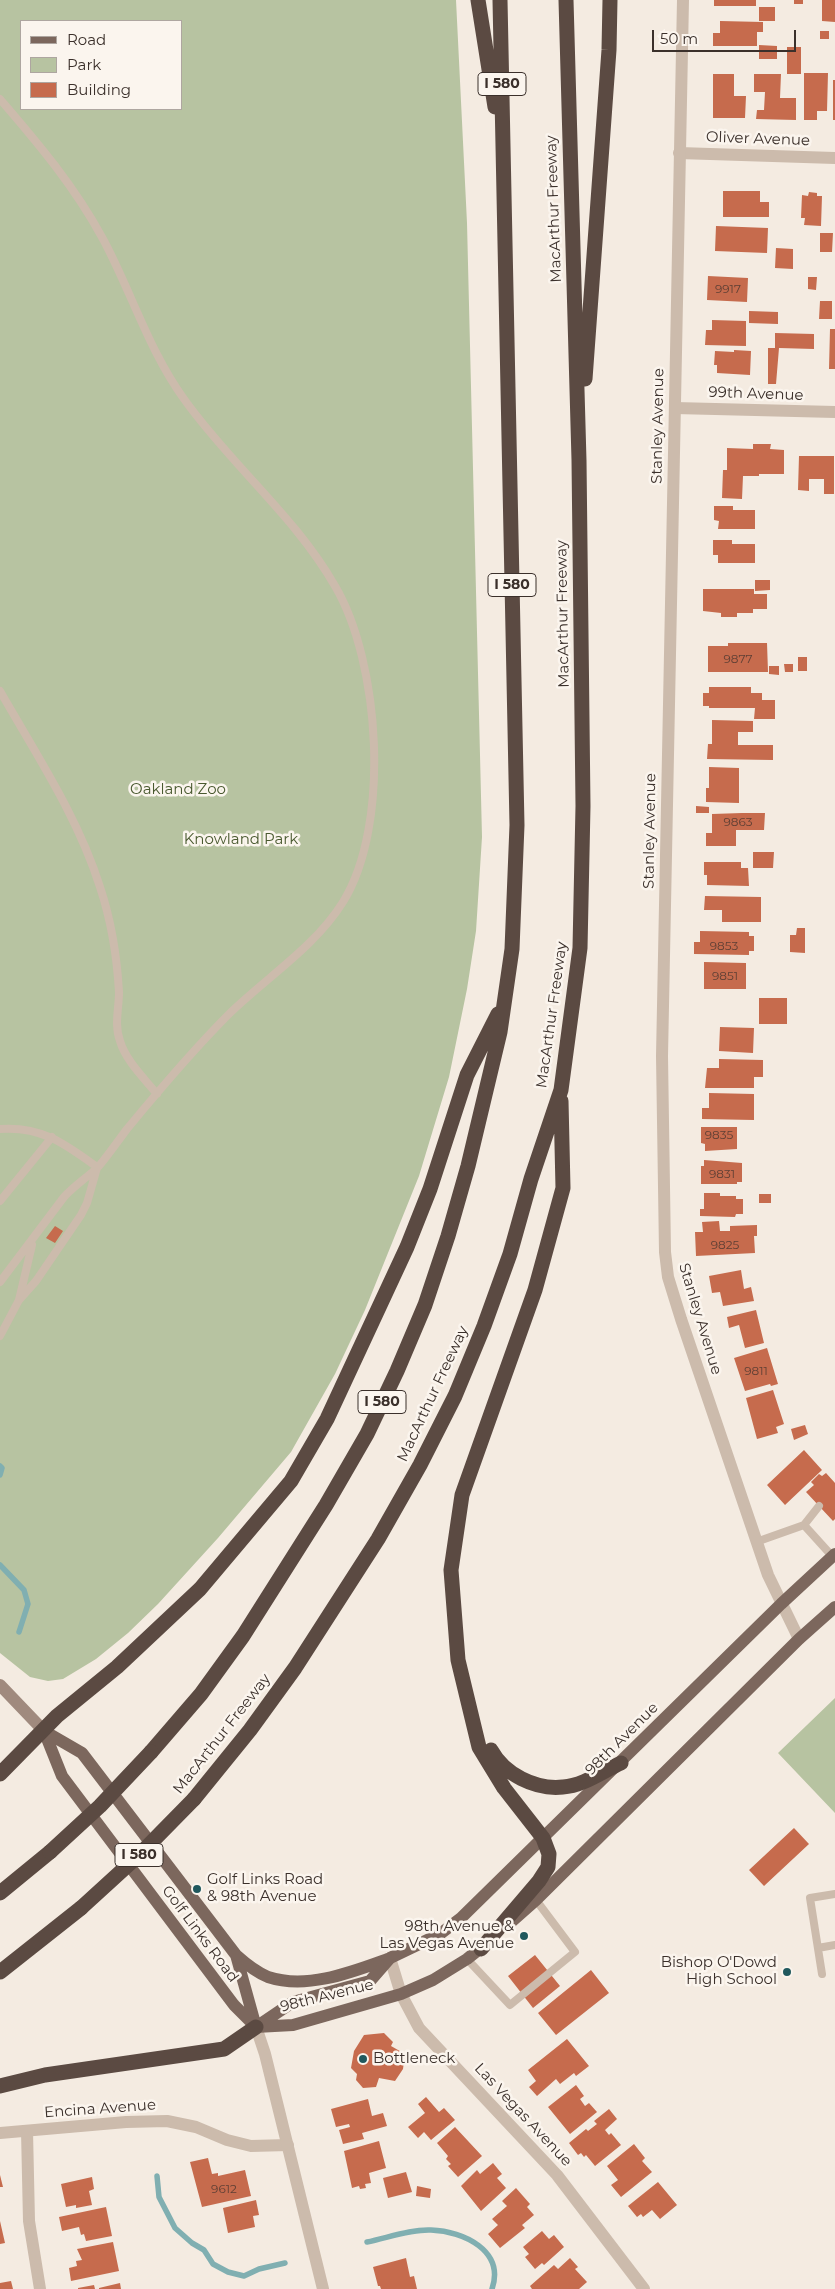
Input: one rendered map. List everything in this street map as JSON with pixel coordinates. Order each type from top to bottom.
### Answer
[{"type":"highway","points":[[478,0],[504,169]]},
{"type":"highway","name":"I 580","points":[[0,1893],[50,1852],[100,1806],[151,1752],[201,1694],[243,1636],[283,1574],[367,1434],[397,1371],[425,1305],[448,1236],[484,1106],[512,949],[517,825],[500,0]]},
{"type":"highway","name":"MacArthur Freeway","points":[[0,1972],[81,1908],[138,1856],[194,1799],[250,1730],[295,1668],[378,1539],[420,1466],[455,1396],[484,1326],[510,1254],[531,1179],[561,1090],[580,948],[583,806],[579,460],[566,0]]},
{"type":"highway","points":[[579,460],[609,60],[610,0]]},
{"type":"highway","points":[[0,1774],[70,1705],[117,1667],[200,1588],[291,1481],[327,1419],[407,1247],[430,1189],[466,1075],[504,1001]]},
{"type":"highway","points":[[481,1949],[548,1868],[548,1854],[543,1838],[504,1788],[479,1746],[458,1660],[451,1570],[462,1496],[536,1290],[563,1188],[561,1090]]},
{"type":"highway","points":[[474,1721],[496,1759],[524,1780],[540,1785],[563,1788],[578,1784],[621,1763]]},
{"type":"highway","points":[[0,2086],[45,2075],[224,2049],[256,2027]]},
{"type":"main road","name":"98th Avenue","points":[[256,2027],[293,2002],[370,1981],[390,1958],[440,1934],[461,1918],[781,1604],[834,1555]]},
{"type":"main road","name":"98th Avenue","points":[[256,2027],[293,2024],[401,1994],[432,1980],[481,1949],[536,1900],[799,1639],[835,1607]]},
{"type":"main road","name":"Golf Links Road","points":[[1,1687],[44,1731],[82,1753],[236,1955],[256,2027]]},
{"type":"main road","name":"Golf Links Road","points":[[44,1731],[62,1776],[234,2005],[256,2027]]},
{"type":"main road","points":[[236,1955],[250,1968],[267,1976],[294,1981],[322,1979],[390,1958]]},
{"type":"street","name":"Stanley Avenue","points":[[683,0],[662,1056],[663,1228],[668,1276],[674,1297],[756,1542],[781,1604],[799,1639]]},
{"type":"street","name":"Oliver Avenue","points":[[679,153],[835,158]]},
{"type":"street","name":"99th Avenue","points":[[675,408],[835,412]]},
{"type":"street","name":"Las Vegas Avenue","points":[[390,1958],[401,1994],[419,2028],[557,2175],[644,2289]]},
{"type":"street","name":"Golf Links Road","points":[[256,2027],[265,2054],[323,2289]]},
{"type":"street","name":"Encina Avenue","points":[[0,2133],[126,2122],[168,2121],[196,2127],[227,2140],[251,2146],[288,2145]]},
{"type":"street","points":[[27,2131],[29,2221],[40,2289]]},
{"type":"lane","points":[[0,99],[48,156],[82,203],[124,280],[164,369],[182,398],[229,456],[306,541],[321,562],[350,615],[360,644],[373,744],[372,814],[366,848],[356,877],[343,902],[325,927],[230,1013],[157,1094],[97,1167],[75,1185],[0,1282]]},
{"type":"lane","points":[[0,691],[68,810],[92,862],[112,934],[119,993],[117,1025],[120,1041],[126,1056],[157,1094]]},
{"type":"lane","points":[[0,1129],[14,1128],[40,1132],[61,1141],[97,1167]]},
{"type":"lane","points":[[0,1201],[52,1137]]},
{"type":"lane","points":[[0,1336],[19,1300],[36,1281],[81,1215],[87,1203],[97,1167]]},
{"type":"lane","points":[[19,1300],[28,1255],[34,1238]]},
{"type":"lane","points":[[756,1542],[804,1525],[819,1506]]},
{"type":"lane","points":[[804,1525],[834,1555]]},
{"type":"lane","points":[[822,1974],[810,1898],[835,1894]]},
{"type":"lane","points":[[467,1959],[510,2004],[575,1952],[536,1900]]},
{"type":"lane","points":[[818,1948],[835,1945]]},
{"type":"green space","name":"Knowland Park","points":[[0,0],[456,0],[467,223],[482,837],[476,931],[467,989],[449,1077],[419,1176],[365,1310],[335,1374],[291,1452],[218,1538],[158,1604],[128,1633],[96,1659],[63,1679],[48,1681],[30,1677],[0,1653]]},
{"type":"green space","points":[[835,1698],[835,1813],[778,1753]]},
{"type":"building","points":[[714,0],[756,0],[756,6],[714,6]]},
{"type":"building","points":[[794,0],[803,0],[803,4],[794,4]]},
{"type":"building","points":[[822,0],[835,0],[835,22],[822,21]]},
{"type":"building","points":[[759,7],[775,7],[775,21],[759,21]]},
{"type":"building","points":[[720,21],[763,22],[763,32],[757,32],[757,46],[713,46],[713,33],[720,33]]},
{"type":"building","points":[[820,31],[829,31],[829,39],[820,39]]},
{"type":"building","points":[[759,45],[777,46],[777,59],[759,59]]},
{"type":"building","points":[[787,47],[801,47],[801,74],[787,74]]},
{"type":"building","points":[[804,73],[828,73],[827,111],[817,111],[817,120],[804,120]]},
{"type":"building","points":[[713,74],[734,74],[734,96],[746,96],[745,118],[713,118]]},
{"type":"building","points":[[754,74],[781,74],[780,98],[796,98],[796,120],[756,119],[757,110],[764,110],[765,92],[754,92]]},
{"type":"building","points":[[833,80],[835,80],[835,120],[833,120]]},
{"type":"building","points":[[723,191],[760,191],[760,202],[769,202],[769,217],[723,217]]},
{"type":"building","points":[[809,192],[822,196],[821,226],[804,225],[805,218],[801,218],[802,195],[808,196]]},
{"type":"building","points":[[716,226],[768,228],[767,253],[715,251]]},
{"type":"building","points":[[820,233],[833,233],[832,252],[820,252]]},
{"type":"building","points":[[776,248],[793,249],[793,269],[775,268]]},
{"type":"building","points":[[708,276],[748,278],[747,302],[707,300]]},
{"type":"building","points":[[808,277],[817,277],[816,290],[808,289]]},
{"type":"building","points":[[820,301],[832,301],[832,319],[819,319]]},
{"type":"building","points":[[749,311],[778,312],[778,324],[749,323]]},
{"type":"building","points":[[712,320],[746,321],[746,346],[705,345],[706,330],[712,330]]},
{"type":"building","points":[[830,329],[835,329],[835,369],[829,369]]},
{"type":"building","points":[[775,333],[814,334],[814,349],[779,348],[776,384],[768,384],[768,348],[775,348]]},
{"type":"building","points":[[734,350],[751,351],[750,375],[717,373],[717,365],[714,365],[715,351],[734,352]]},
{"type":"building","points":[[753,444],[771,444],[770,449],[784,450],[784,474],[743,476],[742,499],[722,498],[723,470],[727,470],[727,448],[753,449]]},
{"type":"building","points":[[799,456],[834,456],[834,494],[824,494],[824,479],[809,479],[809,491],[798,490]]},
{"type":"building","points":[[714,506],[733,506],[733,510],[755,510],[755,529],[718,529],[719,521],[714,520]]},
{"type":"building","points":[[713,540],[732,540],[732,544],[755,544],[755,563],[718,563],[718,555],[713,555]]},
{"type":"building","points":[[755,580],[770,580],[770,590],[755,591]]},
{"type":"building","points":[[703,589],[754,589],[754,594],[767,594],[767,609],[753,609],[753,613],[737,613],[737,617],[721,617],[721,613],[703,611]]},
{"type":"building","points":[[728,643],[767,643],[768,672],[708,672],[708,646],[728,646]]},
{"type":"building","points":[[798,657],[807,657],[807,671],[798,671]]},
{"type":"building","points":[[784,664],[793,664],[793,672],[785,672]]},
{"type":"building","points":[[769,666],[779,666],[779,675],[769,674]]},
{"type":"building","points":[[709,687],[751,687],[751,693],[762,693],[762,700],[775,700],[775,719],[754,719],[755,708],[709,708],[709,706],[703,706],[703,693],[709,693]]},
{"type":"building","points":[[712,720],[753,721],[753,732],[738,732],[738,745],[773,745],[773,760],[707,759],[708,744],[712,744]]},
{"type":"building","points":[[709,767],[739,768],[739,803],[706,802],[706,788],[709,788]]},
{"type":"building","points":[[696,806],[709,807],[709,813],[696,813]]},
{"type":"building","points":[[765,813],[764,830],[736,830],[736,846],[706,846],[706,833],[712,833],[712,814]]},
{"type":"building","points":[[753,852],[774,852],[773,868],[753,868]]},
{"type":"building","points":[[704,862],[741,862],[741,868],[748,868],[749,886],[707,885],[707,875],[704,875]]},
{"type":"building","points":[[705,896],[761,897],[761,922],[722,922],[722,910],[704,910]]},
{"type":"building","points":[[797,928],[805,928],[805,953],[790,952],[790,935],[796,935]]},
{"type":"building","points":[[700,931],[749,932],[749,936],[754,936],[754,951],[749,951],[749,955],[694,954],[694,942],[700,942]]},
{"type":"building","points":[[704,962],[746,963],[746,989],[704,989]]},
{"type":"building","points":[[759,998],[787,998],[787,1024],[759,1024]]},
{"type":"building","points":[[720,1027],[754,1028],[753,1053],[719,1051]]},
{"type":"building","points":[[719,1059],[763,1060],[763,1077],[754,1077],[754,1088],[705,1088],[707,1068],[719,1068]]},
{"type":"building","points":[[709,1093],[754,1094],[754,1120],[702,1119],[702,1108],[709,1108]]},
{"type":"building","points":[[701,1127],[737,1127],[737,1149],[705,1151],[705,1144],[701,1143]]},
{"type":"building","points":[[704,1160],[742,1163],[742,1182],[737,1182],[737,1184],[701,1184],[701,1166],[704,1166]]},
{"type":"building","points":[[704,1193],[720,1193],[720,1196],[736,1196],[736,1199],[743,1199],[743,1214],[736,1214],[735,1217],[700,1216],[700,1209],[704,1209]]},
{"type":"building","points":[[759,1194],[771,1194],[771,1203],[759,1203]]},
{"type":"building","points":[[719,1221],[720,1231],[730,1231],[730,1226],[757,1225],[757,1236],[754,1236],[755,1253],[696,1256],[695,1232],[703,1232],[702,1222]]},
{"type":"building","points":[[55,1226],[63,1231],[55,1243],[46,1238]]},
{"type":"building","points":[[741,1270],[744,1289],[751,1287],[754,1301],[723,1306],[720,1292],[712,1293],[709,1276]]},
{"type":"building","points":[[756,1310],[764,1343],[745,1348],[739,1325],[729,1328],[727,1317]]},
{"type":"building","points":[[767,1348],[778,1384],[771,1386],[770,1384],[745,1391],[734,1358]]},
{"type":"building","points":[[773,1390],[784,1424],[776,1427],[778,1433],[757,1439],[746,1398]]},
{"type":"building","points":[[805,1425],[808,1434],[794,1440],[791,1429]]},
{"type":"building","points":[[804,1450],[822,1470],[785,1505],[767,1485]]},
{"type":"building","points":[[826,1473],[835,1483],[835,1519],[833,1521],[806,1492],[814,1485],[811,1482],[819,1474],[822,1476]]},
{"type":"building","points":[[794,1828],[809,1844],[764,1886],[749,1870]]},
{"type":"building","points":[[535,1955],[560,1986],[533,2008],[508,1976]]},
{"type":"building","points":[[591,1970],[609,1993],[556,2035],[538,2013]]},
{"type":"building","points":[[384,2033],[393,2042],[391,2046],[405,2054],[403,2069],[395,2081],[379,2078],[376,2087],[363,2088],[356,2080],[357,2074],[351,2068],[354,2051],[364,2035]]},
{"type":"building","points":[[567,2039],[589,2066],[576,2076],[574,2073],[560,2084],[556,2079],[537,2096],[529,2087],[536,2081],[528,2070]]},
{"type":"building","points":[[576,2085],[584,2096],[580,2099],[585,2106],[589,2103],[597,2112],[570,2134],[548,2107]]},
{"type":"building","points":[[426,2097],[439,2112],[444,2108],[455,2120],[431,2140],[424,2132],[418,2138],[408,2127],[425,2113],[418,2104]]},
{"type":"building","points":[[368,2099],[372,2116],[383,2113],[387,2126],[362,2133],[364,2139],[343,2144],[339,2130],[350,2127],[349,2124],[336,2127],[331,2109]]},
{"type":"building","points":[[609,2109],[617,2119],[605,2130],[609,2135],[611,2133],[621,2145],[595,2166],[586,2155],[584,2157],[581,2153],[578,2155],[569,2143],[586,2129],[588,2131],[597,2124],[594,2121]]},
{"type":"building","points":[[455,2127],[482,2156],[458,2177],[448,2166],[451,2164],[446,2159],[448,2156],[437,2143]]},
{"type":"building","points":[[379,2141],[386,2168],[369,2173],[371,2183],[365,2184],[366,2188],[360,2189],[359,2186],[352,2188],[344,2151]]},
{"type":"building","points":[[634,2144],[645,2158],[642,2161],[652,2172],[621,2197],[611,2185],[618,2180],[607,2166]]},
{"type":"building","points":[[208,2158],[212,2174],[218,2173],[218,2176],[245,2170],[251,2196],[202,2207],[190,2162]]},
{"type":"building","points":[[493,2163],[502,2174],[497,2178],[506,2188],[481,2211],[461,2186],[477,2170],[480,2174]]},
{"type":"building","points":[[406,2172],[412,2192],[388,2198],[383,2178]]},
{"type":"building","points":[[0,2175],[3,2187],[0,2187]]},
{"type":"building","points":[[92,2177],[94,2189],[89,2191],[92,2205],[76,2208],[76,2205],[66,2207],[61,2184]]},
{"type":"building","points":[[658,2182],[677,2205],[660,2219],[652,2210],[643,2217],[641,2214],[637,2217],[628,2206]]},
{"type":"building","points":[[417,2186],[431,2189],[430,2198],[416,2196]]},
{"type":"building","points":[[516,2188],[530,2204],[527,2207],[534,2215],[522,2225],[525,2228],[500,2248],[488,2234],[498,2225],[492,2219],[507,2206],[502,2201]]},
{"type":"building","points":[[256,2200],[259,2215],[253,2216],[255,2227],[228,2233],[223,2208]]},
{"type":"building","points":[[106,2207],[112,2236],[86,2241],[84,2234],[81,2235],[79,2227],[62,2231],[59,2217]]},
{"type":"building","points":[[0,2221],[5,2243],[0,2244]]},
{"type":"building","points":[[542,2231],[549,2239],[554,2235],[564,2247],[544,2265],[542,2263],[535,2269],[525,2257],[529,2254],[523,2247]]},
{"type":"building","points":[[113,2242],[119,2271],[71,2281],[69,2268],[77,2266],[76,2261],[82,2260],[77,2249]]},
{"type":"building","points":[[406,2258],[410,2277],[414,2276],[417,2289],[381,2289],[378,2286],[373,2267]]},
{"type":"building","points":[[570,2258],[578,2267],[575,2269],[587,2282],[579,2289],[532,2289],[530,2286],[554,2265],[558,2269]]},
{"type":"building","points":[[11,2281],[13,2289],[0,2289],[0,2283]]},
{"type":"building","points":[[120,2283],[121,2289],[99,2289],[99,2288]]},
{"type":"building","points":[[94,2285],[95,2289],[78,2289],[78,2288]]},
{"type":"waterway","points":[[0,1466],[2,1468],[0,1475]]},
{"type":"waterway","points":[[0,1565],[24,1590],[28,1604],[19,1632]]},
{"type":"waterway","points":[[157,2176],[159,2197],[175,2228],[192,2243],[204,2250],[213,2264],[228,2272],[244,2276],[259,2269],[285,2263]]},
{"type":"waterway","points":[[367,2242],[423,2230],[444,2231],[456,2234],[479,2246],[487,2254],[493,2264],[492,2289]]},
{"type":"place","name":"Golf Links Road & 98th Avenue","points":[[197,1889]]},
{"type":"place","name":"98th Avenue & Las Vegas Avenue","points":[[524,1936]]},
{"type":"place","name":"Bishop O'Dowd High School","points":[[787,1972]]},
{"type":"place","name":"Bottleneck","points":[[363,2059]]},
{"type":"park label","name":"Oakland Zoo","points":[[178,790]]}]
